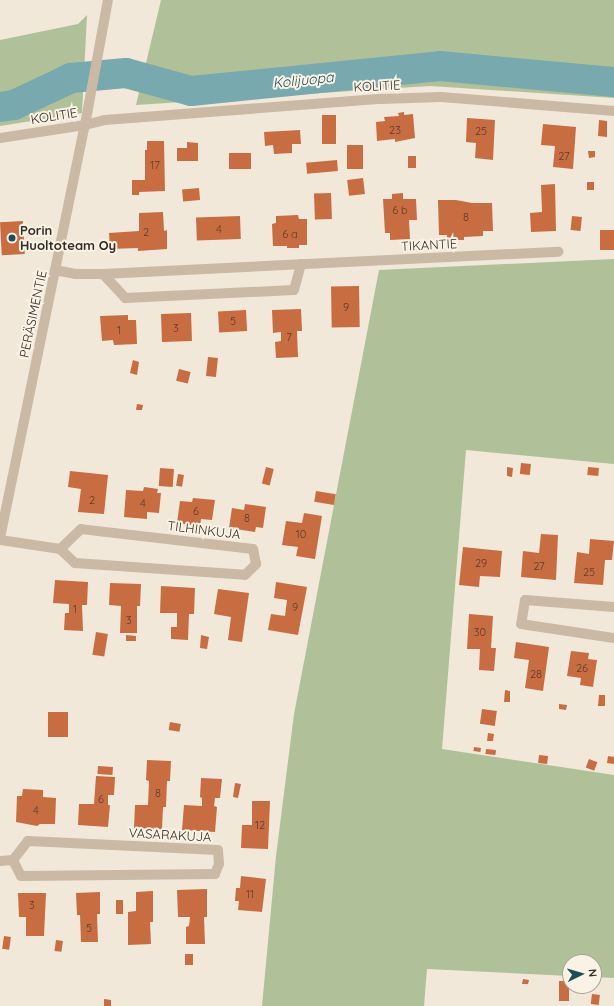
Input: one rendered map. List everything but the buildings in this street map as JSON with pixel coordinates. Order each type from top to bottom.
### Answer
[{"type":"street","name":"PERÄSIMENTIE","points":[[0,539],[85,125],[108,0]]},
{"type":"street","name":"KOLITIE","points":[[0,138],[85,125],[105,120],[380,99],[433,97],[614,111]]},
{"type":"street","name":"TIKANTIE","points":[[55,270],[76,274],[103,274],[558,252]]},
{"type":"street","points":[[103,274],[125,298],[294,290],[301,264]]},
{"type":"street","name":"TILHINKUJA","points":[[81,529],[253,549],[256,564],[245,575],[76,562],[60,549],[81,529]]},
{"type":"street","points":[[0,539],[60,549]]},
{"type":"street","points":[[614,607],[525,600],[521,624],[614,638]]},
{"type":"street","name":"VASARAKUJA","points":[[28,841],[218,850],[219,864],[215,874],[21,876],[13,860],[28,841]]},
{"type":"street","points":[[0,861],[13,860]]},
{"type":"green space","points":[[161,0],[614,0],[614,98],[430,86],[136,105]]},
{"type":"green space","points":[[87,15],[82,113],[0,126],[0,40],[78,24]]},
{"type":"green space","points":[[614,259],[614,464],[466,450],[442,749],[614,775],[614,978],[602,977],[602,954],[562,954],[562,976],[427,969],[424,1006],[262,1006],[276,856],[294,714],[379,270]]},
{"type":"waterway","name":"Kolijuopa","points":[[0,107],[14,105],[71,78],[126,73],[191,91],[440,66],[614,82]]},
{"type":"place","name":"Porin Huoltoteam Oy","points":[[12,238]]}]
